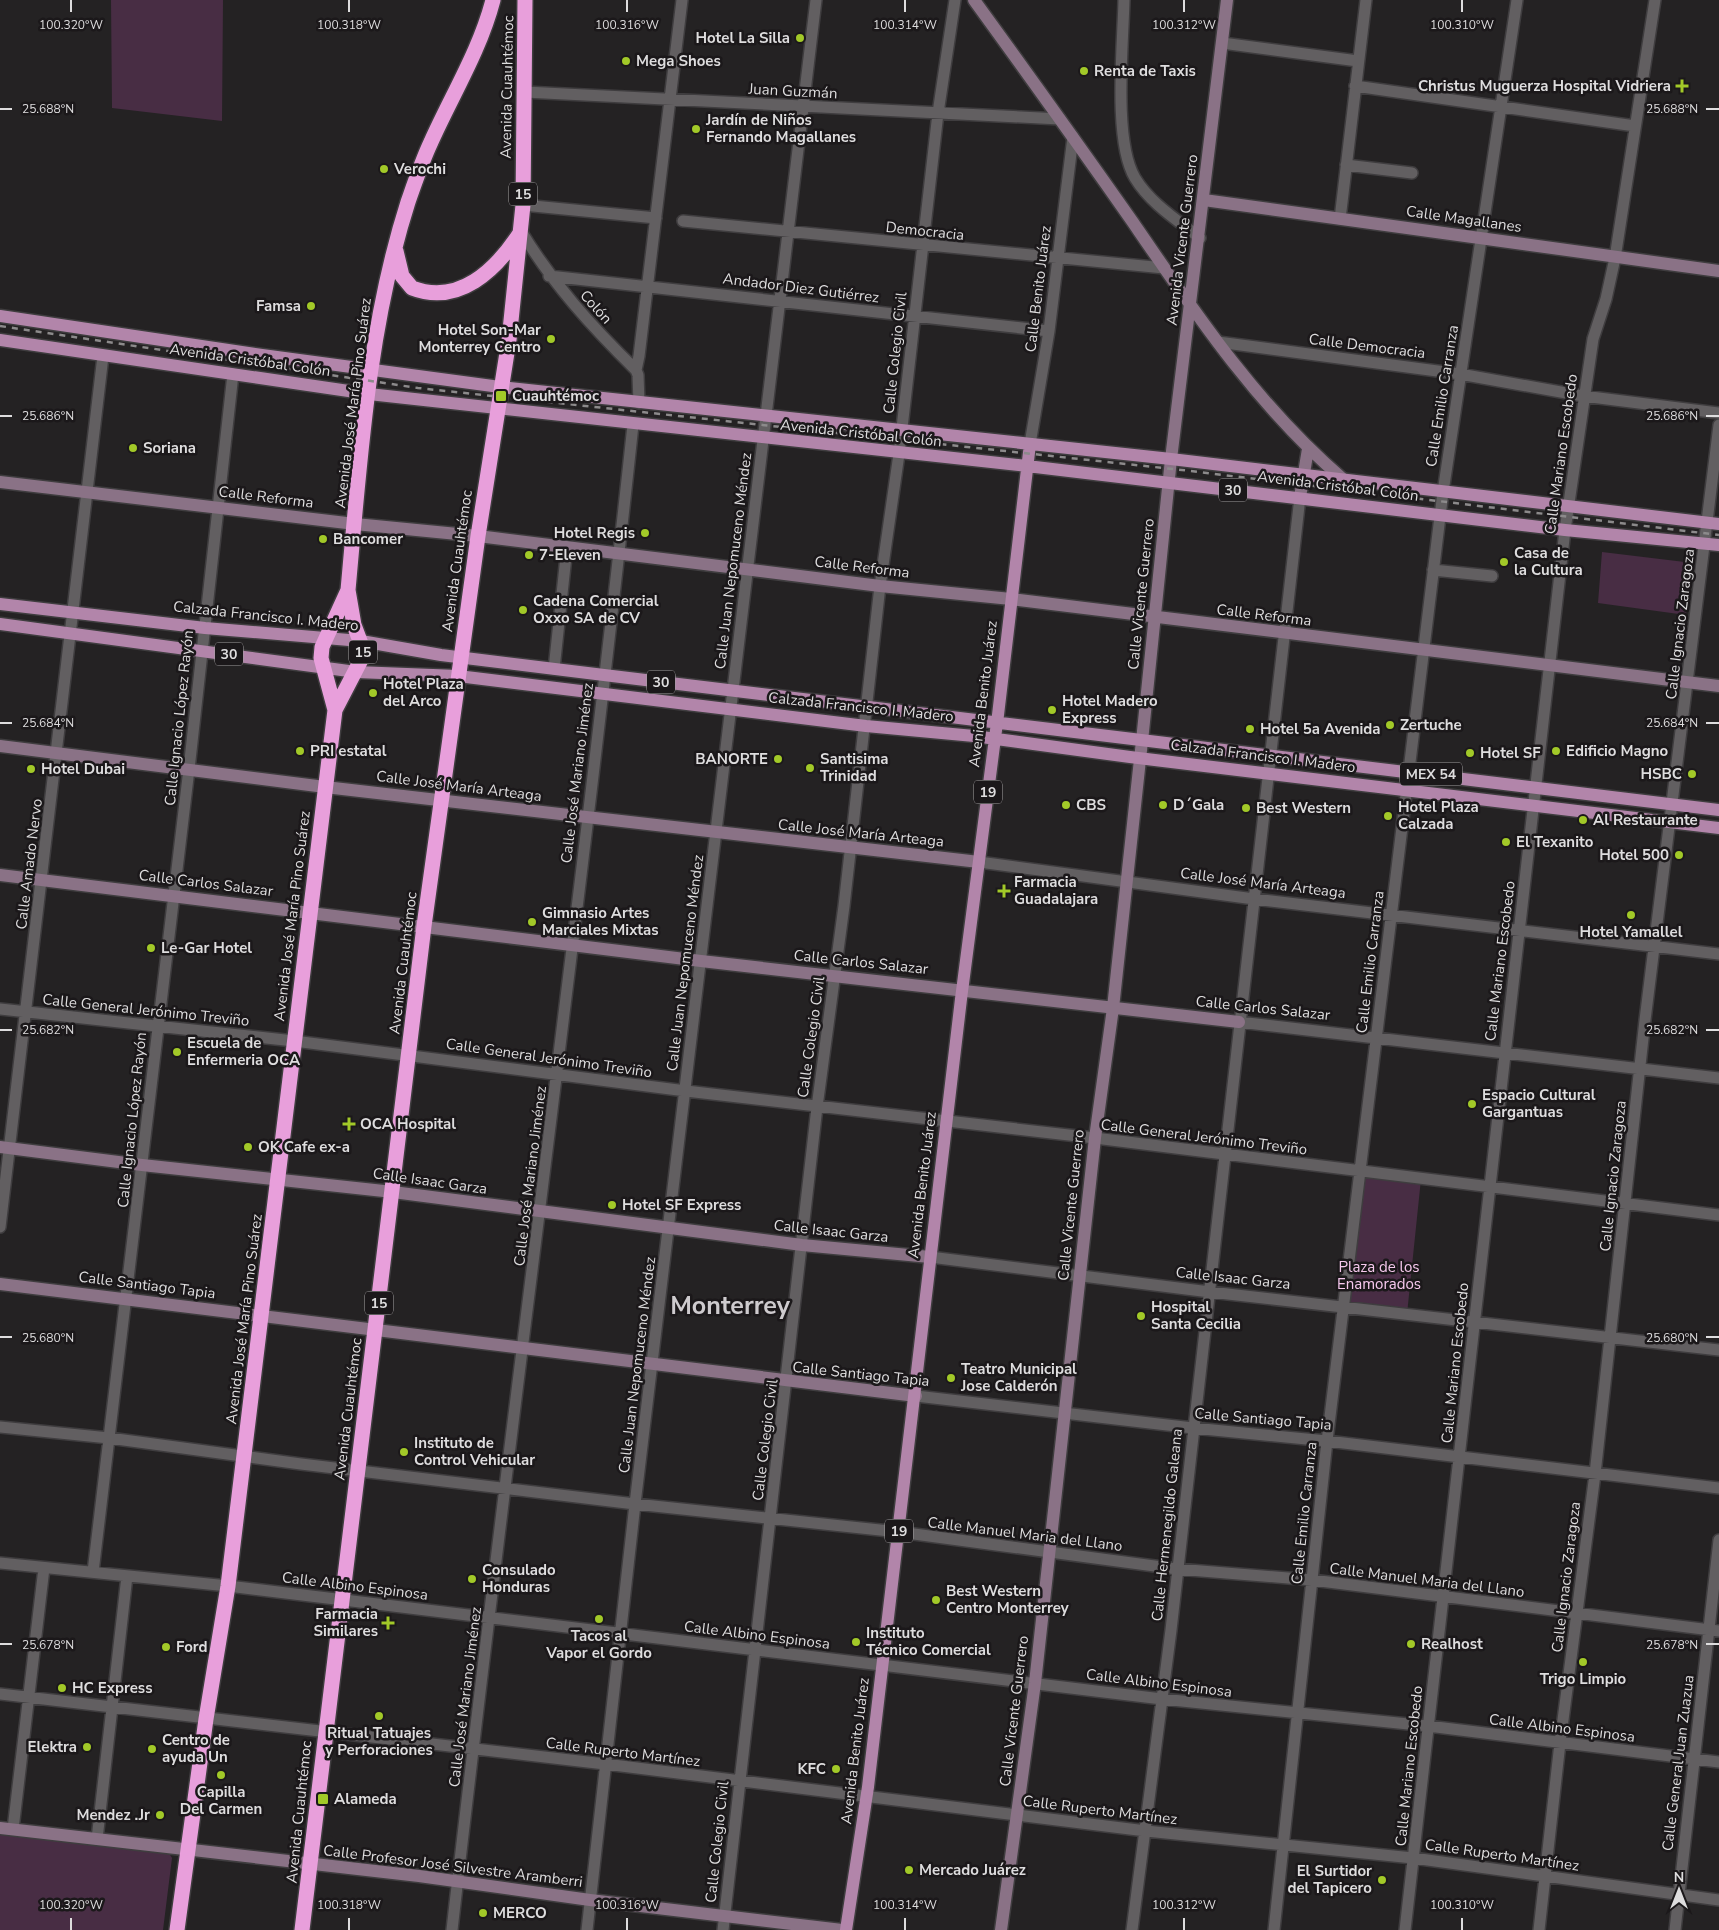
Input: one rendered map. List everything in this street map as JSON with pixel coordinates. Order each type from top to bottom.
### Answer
[{"type":"highway","name":"Avenida José María Pino Suárez","points":[[177,1930],[206,1719],[228,1586],[245,1457],[309,912],[335,710],[362,658],[361,642],[354,625],[348,590],[371,370],[395,244],[424,157],[472,57],[493,0]]},
{"type":"highway","name":"Avenida Cuauhtémoc","points":[[302,1930],[341,1600],[410,1055],[424,926],[460,658],[500,387],[509,340],[523,205],[525,0]]},
{"type":"highway","points":[[395,244],[399,268],[405,283],[421,292],[434,293],[460,288],[484,276],[502,258],[521,231]]},
{"type":"highway","name":"Avenida José María Pino Suárez","points":[[335,710],[321,658],[325,637],[348,590]]},
{"type":"main road","name":"Avenida Cristóbal Colón","points":[[0,316],[500,387],[1171,459],[1344,480]]},
{"type":"main road","name":"Avenida Cristóbal Colón","points":[[0,340],[369,394],[899,454],[1026,466],[1565,530],[1719,545]]},
{"type":"main road","name":"Avenida Benito Juárez","points":[[846,1930],[867,1798],[916,1396],[930,1257],[962,990],[998,721],[1030,444]]},
{"type":"main road","name":"30","points":[[1344,480],[1713,524]]},
{"type":"main road","name":"Calzada Francisco I. Madero","points":[[0,604],[204,628],[325,637],[460,658],[998,721],[1719,810]]},
{"type":"main road","name":"Calzada Francisco I. Madero","points":[[0,624],[356,672],[458,676],[866,726],[995,739],[1719,828]]},
{"type":"street","points":[[639,403],[638,375],[636,370],[682,0]]},
{"type":"street","name":"Calle Juan Nepomuceno Méndez","points":[[586,1930],[715,832],[816,0]]},
{"type":"street","name":"Calle Colegio Civil","points":[[722,1930],[817,1107],[866,726],[880,586],[902,430],[938,113],[955,0]]},
{"type":"street","points":[[974,0],[1073,137],[1191,307],[1263,401],[1308,449],[1344,480]]},
{"type":"street","points":[[1124,0],[1122,127],[1128,164],[1136,180],[1155,203],[1200,238]]},
{"type":"street","name":"Avenida Vicente Guerrero","points":[[1169,483],[1200,238],[1227,0]]},
{"type":"street","points":[[1340,219],[1366,0]]},
{"type":"street","name":"Calle Emilio Carranza","points":[[1274,1930],[1327,1440],[1442,492],[1517,0]]},
{"type":"street","name":"Calle Mariano Escobedo","points":[[1405,1930],[1476,1322],[1489,1188],[1565,530],[1583,396],[1593,339],[1606,299],[1615,258],[1655,0]]},
{"type":"street","points":[[1222,43],[1358,61]]},
{"type":"street","points":[[1355,86],[1635,126]]},
{"type":"street","name":"Juan Guzmán","points":[[525,92],[1060,119]]},
{"type":"street","name":"Calle Benito Juárez","points":[[1030,444],[1048,330],[1073,137]]},
{"type":"street","points":[[1346,166],[1412,173]]},
{"type":"street","name":"Calle Magallanes","points":[[1204,200],[1719,272]]},
{"type":"street","points":[[523,205],[656,218]]},
{"type":"street","name":"Democracia","points":[[683,221],[1056,259],[1164,268]]},
{"type":"street","name":"Colón","points":[[521,231],[549,276],[596,332],[636,370]]},
{"type":"street","name":"Andador Diez Gutiérrez","points":[[549,276],[648,285],[1048,330]]},
{"type":"street","name":"Calle Democracia","points":[[1218,342],[1460,374],[1583,396],[1719,413]]},
{"type":"street","name":"Calle Amado Nervo","points":[[0,1226],[5,1147],[26,1012],[58,753],[103,356]]},
{"type":"street","name":"Calle Ignacio López Rayón","points":[[94,1572],[203,650],[233,374]]},
{"type":"street","name":"Calle José Mariano Jiménez","points":[[452,1930],[491,1617],[504,1487],[541,1212],[634,424]]},
{"type":"street","name":"Calle Ignacio Zaragoza","points":[[1539,1930],[1560,1742],[1595,1474],[1654,946],[1704,543],[1713,524],[1719,425]]},
{"type":"street","points":[[1300,498],[1308,449]]},
{"type":"street","name":"Calle Reforma","points":[[0,482],[355,524],[478,536],[880,586],[1011,599],[1155,619],[1719,686]]},
{"type":"street","name":"Calle Vicente Guerrero","points":[[1001,1930],[1035,1683],[1095,1138],[1112,1008],[1140,758],[1169,483]]},
{"type":"street","name":"Calle Hermenegildo Galeana","points":[[1132,1930],[1146,1832],[1210,1292],[1239,1022],[1300,498]]},
{"type":"street","points":[[554,669],[567,547]]},
{"type":"street","points":[[1434,570],[1492,576]]},
{"type":"street","name":"Calle José María Arteaga","points":[[0,746],[325,787],[850,849],[979,862],[1254,899],[1719,954]]},
{"type":"street","name":"Calle Carlos Salazar","points":[[0,875],[424,926],[701,962],[1376,1037],[1719,1078]]},
{"type":"street","name":"Calle General Jerónimo Treviño","points":[[0,1009],[157,1028],[294,1041],[817,1107],[1095,1138],[1719,1215]]},
{"type":"street","name":"Calle Isaac Garza","points":[[5,1147],[142,1165],[393,1192],[802,1245],[930,1257],[1210,1292],[1719,1350]]},
{"type":"street","name":"Calle Santiago Tapia","points":[[0,1284],[786,1382],[1193,1428],[1327,1440],[1460,1458],[1719,1488]]},
{"type":"street","name":"Calle Manuel Maria del Llano","points":[[0,1427],[110,1438],[357,1471],[770,1520],[899,1532],[1177,1569],[1312,1580],[1714,1630]]},
{"type":"street","name":"Calle General Juan Zuazua","points":[[1675,1930],[1695,1760],[1714,1630],[1719,1540]]},
{"type":"street","name":"Calle Albino Espinosa","points":[[0,1563],[228,1586],[882,1666],[1296,1714],[1428,1726],[1719,1762]]},
{"type":"street","points":[[13,1829],[27,1697],[44,1568]]},
{"type":"street","points":[[97,1839],[127,1576]]},
{"type":"street","name":"Calle Ruperto Martínez","points":[[0,1694],[605,1764],[867,1798],[1017,1814],[1146,1832],[1413,1858],[1719,1900]]},
{"type":"street","name":"Calle Profesor José Silvestre Aramberri","points":[[0,1828],[188,1848],[458,1881],[590,1900],[842,1930]]},
{"type":"green space","points":[[111,0],[223,0],[222,121],[112,108]]},
{"type":"green space","points":[[1602,552],[1693,563],[1686,615],[1598,603]]},
{"type":"green space","name":"Plaza de los Enamorados","points":[[1360,1171],[1421,1179],[1407,1314],[1343,1306]]},
{"type":"green space","points":[[0,1831],[167,1850],[172,1858],[163,1930],[0,1930]]},
{"type":"railway","points":[[0,326],[418,388],[1182,470],[1719,535]]},
{"type":"place","name":"Hotel La Silla","points":[[800,38]]},
{"type":"place","name":"Mega Shoes","points":[[626,61]]},
{"type":"place","name":"Renta de Taxis","points":[[1084,71]]},
{"type":"place","name":"Christus Muguerza Hospital Vidriera","points":[[1682,86]]},
{"type":"place","name":"Jardín de Niños Fernando Magallanes","points":[[696,129]]},
{"type":"place","name":"Verochi","points":[[384,169]]},
{"type":"place","name":"Famsa","points":[[311,306]]},
{"type":"place","name":"Hotel Son-Mar Monterrey Centro","points":[[551,339]]},
{"type":"place","name":"Cuauhtémoc","points":[[501,396]]},
{"type":"place","name":"Soriana","points":[[133,448]]},
{"type":"place","name":"Hotel Regis","points":[[645,533]]},
{"type":"place","name":"Bancomer","points":[[323,539]]},
{"type":"place","name":"7-Eleven","points":[[529,555]]},
{"type":"place","name":"Casa de la Cultura","points":[[1504,562]]},
{"type":"place","name":"Cadena Comercial Oxxo SA de CV","points":[[523,610]]},
{"type":"place","name":"Hotel Plaza del Arco","points":[[373,693]]},
{"type":"place","name":"Hotel Madero Express","points":[[1052,710]]},
{"type":"place","name":"Zertuche","points":[[1390,725]]},
{"type":"place","name":"Hotel 5a Avenida","points":[[1250,729]]},
{"type":"place","name":"PRI estatal","points":[[300,751]]},
{"type":"place","name":"Edificio Magno","points":[[1556,751]]},
{"type":"place","name":"Hotel SF","points":[[1470,753]]},
{"type":"place","name":"BANORTE","points":[[778,759]]},
{"type":"place","name":"Santisima Trinidad","points":[[810,768]]},
{"type":"place","name":"Hotel Dubai","points":[[31,769]]},
{"type":"place","name":"HSBC","points":[[1692,774]]},
{"type":"place","name":"CBS","points":[[1066,805]]},
{"type":"place","name":"D´Gala","points":[[1163,805]]},
{"type":"place","name":"Best Western","points":[[1246,808]]},
{"type":"place","name":"Hotel Plaza Calzada","points":[[1388,816]]},
{"type":"place","name":"Al Restaurante","points":[[1583,820]]},
{"type":"place","name":"El Texanito","points":[[1506,842]]},
{"type":"place","name":"Hotel 500","points":[[1679,855]]},
{"type":"place","name":"Farmacia Guadalajara","points":[[1004,891]]},
{"type":"place","name":"Hotel Yamallel","points":[[1631,915]]},
{"type":"place","name":"Gimnasio Artes Marciales Mixtas","points":[[532,922]]},
{"type":"place","name":"Le-Gar Hotel","points":[[151,948]]},
{"type":"place","name":"Escuela de Enfermeria OCA","points":[[177,1052]]},
{"type":"place","name":"Espacio Cultural Gargantuas","points":[[1472,1104]]},
{"type":"place","name":"OCA Hospital","points":[[349,1124]]},
{"type":"place","name":"OK Cafe ex-a","points":[[248,1147]]},
{"type":"place","name":"Hotel SF Express","points":[[612,1205]]},
{"type":"place","name":"Hospital Santa Cecilia","points":[[1141,1316]]},
{"type":"place","name":"Teatro Municipal Jose Calderón","points":[[951,1378]]},
{"type":"place","name":"Instituto de Control Vehicular","points":[[404,1452]]},
{"type":"place","name":"Consulado Honduras","points":[[472,1579]]},
{"type":"place","name":"Best Western Centro Monterrey","points":[[936,1600]]},
{"type":"place","name":"Tacos al Vapor el Gordo","points":[[599,1619]]},
{"type":"place","name":"Farmacia Similares","points":[[388,1623]]},
{"type":"place","name":"Instituto Técnico Comercial","points":[[856,1642]]},
{"type":"place","name":"Realhost","points":[[1411,1644]]},
{"type":"place","name":"Ford","points":[[166,1647]]},
{"type":"place","name":"Trigo Limpio","points":[[1583,1662]]},
{"type":"place","name":"HC Express","points":[[62,1688]]},
{"type":"place","name":"Ritual Tatuajes y Perforaciones","points":[[379,1716]]},
{"type":"place","name":"Elektra","points":[[87,1747]]},
{"type":"place","name":"Centro de ayuda Un","points":[[152,1749]]},
{"type":"place","name":"KFC","points":[[836,1769]]},
{"type":"place","name":"Capilla Del Carmen","points":[[221,1775]]},
{"type":"place","name":"Alameda","points":[[323,1799]]},
{"type":"place","name":"Mendez .Jr","points":[[160,1815]]},
{"type":"place","name":"Mercado Juárez","points":[[909,1870]]},
{"type":"place","name":"El Surtidor del Tapicero","points":[[1382,1880]]},
{"type":"place","name":"MERCO","points":[[483,1913]]},
{"type":"district","name":"Monterrey","points":[[730,1306]]}]
